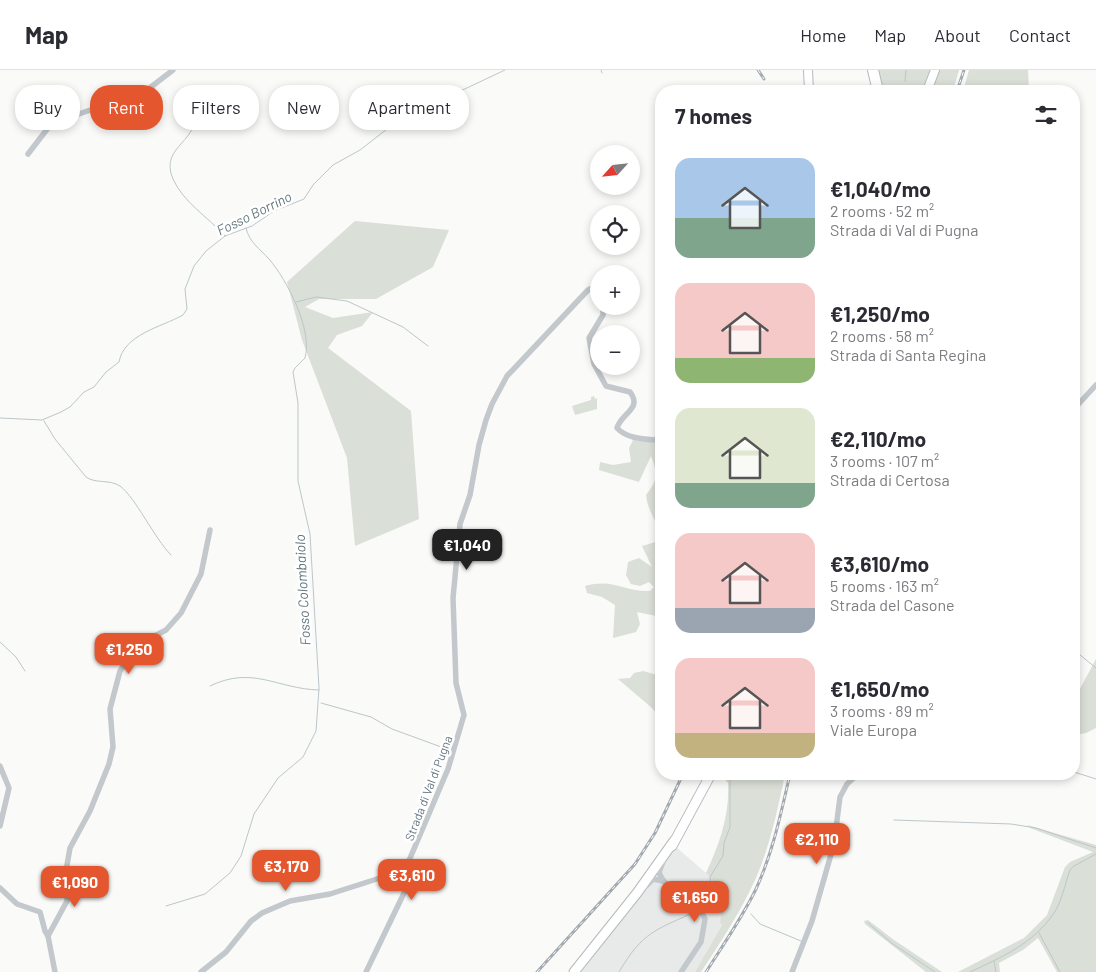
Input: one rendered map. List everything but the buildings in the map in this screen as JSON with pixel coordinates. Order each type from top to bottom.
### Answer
[{"type":"highway","points":[[873,70],[877,85]]},
{"type":"main road","points":[[808,70],[809,85]]},
{"type":"main road","points":[[929,85],[935,70]]},
{"type":"main road","points":[[574,972],[666,856],[708,780]]},
{"type":"main road","points":[[639,892],[674,841]]},
{"type":"street","points":[[28,154],[48,128],[59,121],[147,90],[173,70]]},
{"type":"street","name":"Strada di Val di Pugna","points":[[405,870],[448,770],[464,715],[456,683],[453,598],[460,524],[470,495],[479,445],[486,420],[498,391],[520,361],[590,289]]},
{"type":"street","points":[[603,315],[589,338],[594,364],[606,386],[630,392],[634,400],[633,408],[618,424],[617,428],[623,433],[634,437],[655,440]]},
{"type":"street","points":[[1080,402],[1096,385]]},
{"type":"street","points":[[48,936],[67,901],[67,865],[70,848],[90,811],[109,764],[113,747],[110,709],[120,671],[137,645],[166,630],[181,613],[201,574],[210,530]]},
{"type":"street","points":[[0,766],[9,788],[0,826]]},
{"type":"street","points":[[792,972],[812,921],[834,844],[840,797],[851,780]]},
{"type":"street","points":[[665,882],[659,872],[666,856]]},
{"type":"street","points":[[201,972],[226,952],[251,921],[262,913],[290,901],[330,894],[405,870],[407,880],[405,891],[366,972]]},
{"type":"street","points":[[639,892],[654,878],[665,882],[698,906],[705,919],[701,942],[681,972]]},
{"type":"street","points":[[0,888],[17,904],[40,912],[48,936],[55,972]]},
{"type":"shaded area","points":[[877,70],[930,70],[924,85],[881,85]]},
{"type":"shaded area","points":[[939,70],[959,70],[955,85],[934,85]]},
{"type":"shaded area","points":[[969,70],[1028,70],[1029,85],[965,85]]},
{"type":"shaded area","points":[[355,221],[449,230],[433,267],[376,299],[319,299],[305,307],[333,318],[373,312],[362,326],[337,335],[328,348],[411,411],[419,519],[355,546],[347,458],[302,340],[287,282]]},
{"type":"shaded area","points":[[594,396],[595,399],[597,398],[597,409],[575,415],[572,406],[591,400],[591,397]]},
{"type":"shaded area","points":[[633,440],[655,442],[655,468],[651,456],[639,482],[599,470],[600,462],[613,465],[631,462],[629,448]]},
{"type":"shaded area","points":[[655,481],[655,523],[646,495]]},
{"type":"shaded area","points":[[655,542],[655,616],[637,612],[640,624],[636,632],[613,638],[615,605],[602,597],[587,593],[585,586],[612,584],[633,590],[650,591],[654,587],[649,582],[640,586],[631,584],[626,575],[628,562],[639,558],[652,567],[642,546]]},
{"type":"shaded area","points":[[1096,659],[1096,728],[1080,734],[1080,689]]},
{"type":"shaded area","points":[[643,671],[655,674],[655,712],[618,679],[630,678],[634,673]]},
{"type":"shaded area","points":[[725,780],[784,780],[769,840],[756,878],[716,949],[701,972],[695,972],[722,925],[720,923],[719,896],[715,884],[706,873],[719,841],[725,818],[728,783]]},
{"type":"shaded area","points":[[1027,825],[1096,845],[1096,972],[1057,972],[1038,938],[1023,950],[999,963],[1000,972],[958,972],[1024,938],[1047,915],[1065,867],[1070,862],[1093,852],[1030,828]]},
{"type":"shaded area","points":[[669,841],[714,880],[723,908],[720,923],[722,925],[695,972],[569,972],[630,895]]},
{"type":"shaded area","points":[[868,920],[942,972],[926,972],[865,924],[864,921]]},
{"type":"waterway","name":"Fosso Borrino","points":[[0,418],[42,420],[70,407],[84,392],[94,387],[106,372],[119,362],[122,352],[136,338],[183,315],[187,309],[185,289],[194,266],[206,251],[225,236],[252,226],[274,211],[304,199],[313,185],[333,165],[360,150],[409,112],[430,102],[452,95],[505,70]]},
{"type":"waterway","points":[[905,81],[906,70]]},
{"type":"waterway","points":[[191,130],[171,158],[170,168],[173,179],[189,202],[225,236]]},
{"type":"waterway","name":"Fosso Colombaiolo","points":[[166,906],[205,894],[230,873],[241,856],[254,814],[278,778],[303,757],[316,731],[319,688],[310,534],[298,481],[298,403],[293,372],[305,358],[305,334],[297,306],[283,279],[269,259],[252,241],[246,228]]},
{"type":"waterway","points":[[296,302],[316,297],[347,301],[403,327],[428,346]]},
{"type":"waterway","points":[[44,421],[55,439],[86,477],[116,484],[126,492],[171,555]]},
{"type":"waterway","points":[[0,642],[16,657],[25,671]]},
{"type":"waterway","points":[[1080,655],[1096,668]]},
{"type":"waterway","points":[[210,686],[225,680],[252,678],[304,689],[319,690]]},
{"type":"waterway","points":[[321,703],[371,717],[392,729],[444,748]]},
{"type":"waterway","points":[[1080,774],[1096,779]]},
{"type":"waterway","points":[[712,895],[710,877],[723,856],[724,843],[730,827],[730,780]]},
{"type":"waterway","points":[[894,820],[1011,824],[1036,828],[1096,848]]},
{"type":"waterway","points":[[970,972],[994,961],[1037,933],[1057,908],[1070,870],[1096,854]]},
{"type":"waterway","points":[[619,972],[643,940],[661,928],[697,911]]},
{"type":"waterway","points":[[751,914],[760,924],[801,941]]},
{"type":"waterway","points":[[868,923],[893,944],[935,972]]},
{"type":"waterway","points":[[1039,933],[1060,972]]},
{"type":"waterway","points":[[994,961],[996,972]]},
{"type":"railway","points":[[758,70],[764,79]]},
{"type":"railway","points":[[959,85],[964,70]]},
{"type":"railway","points":[[537,972],[635,864],[655,833],[680,780]]},
{"type":"railway","points":[[706,972],[756,889],[776,832],[789,780]]}]
